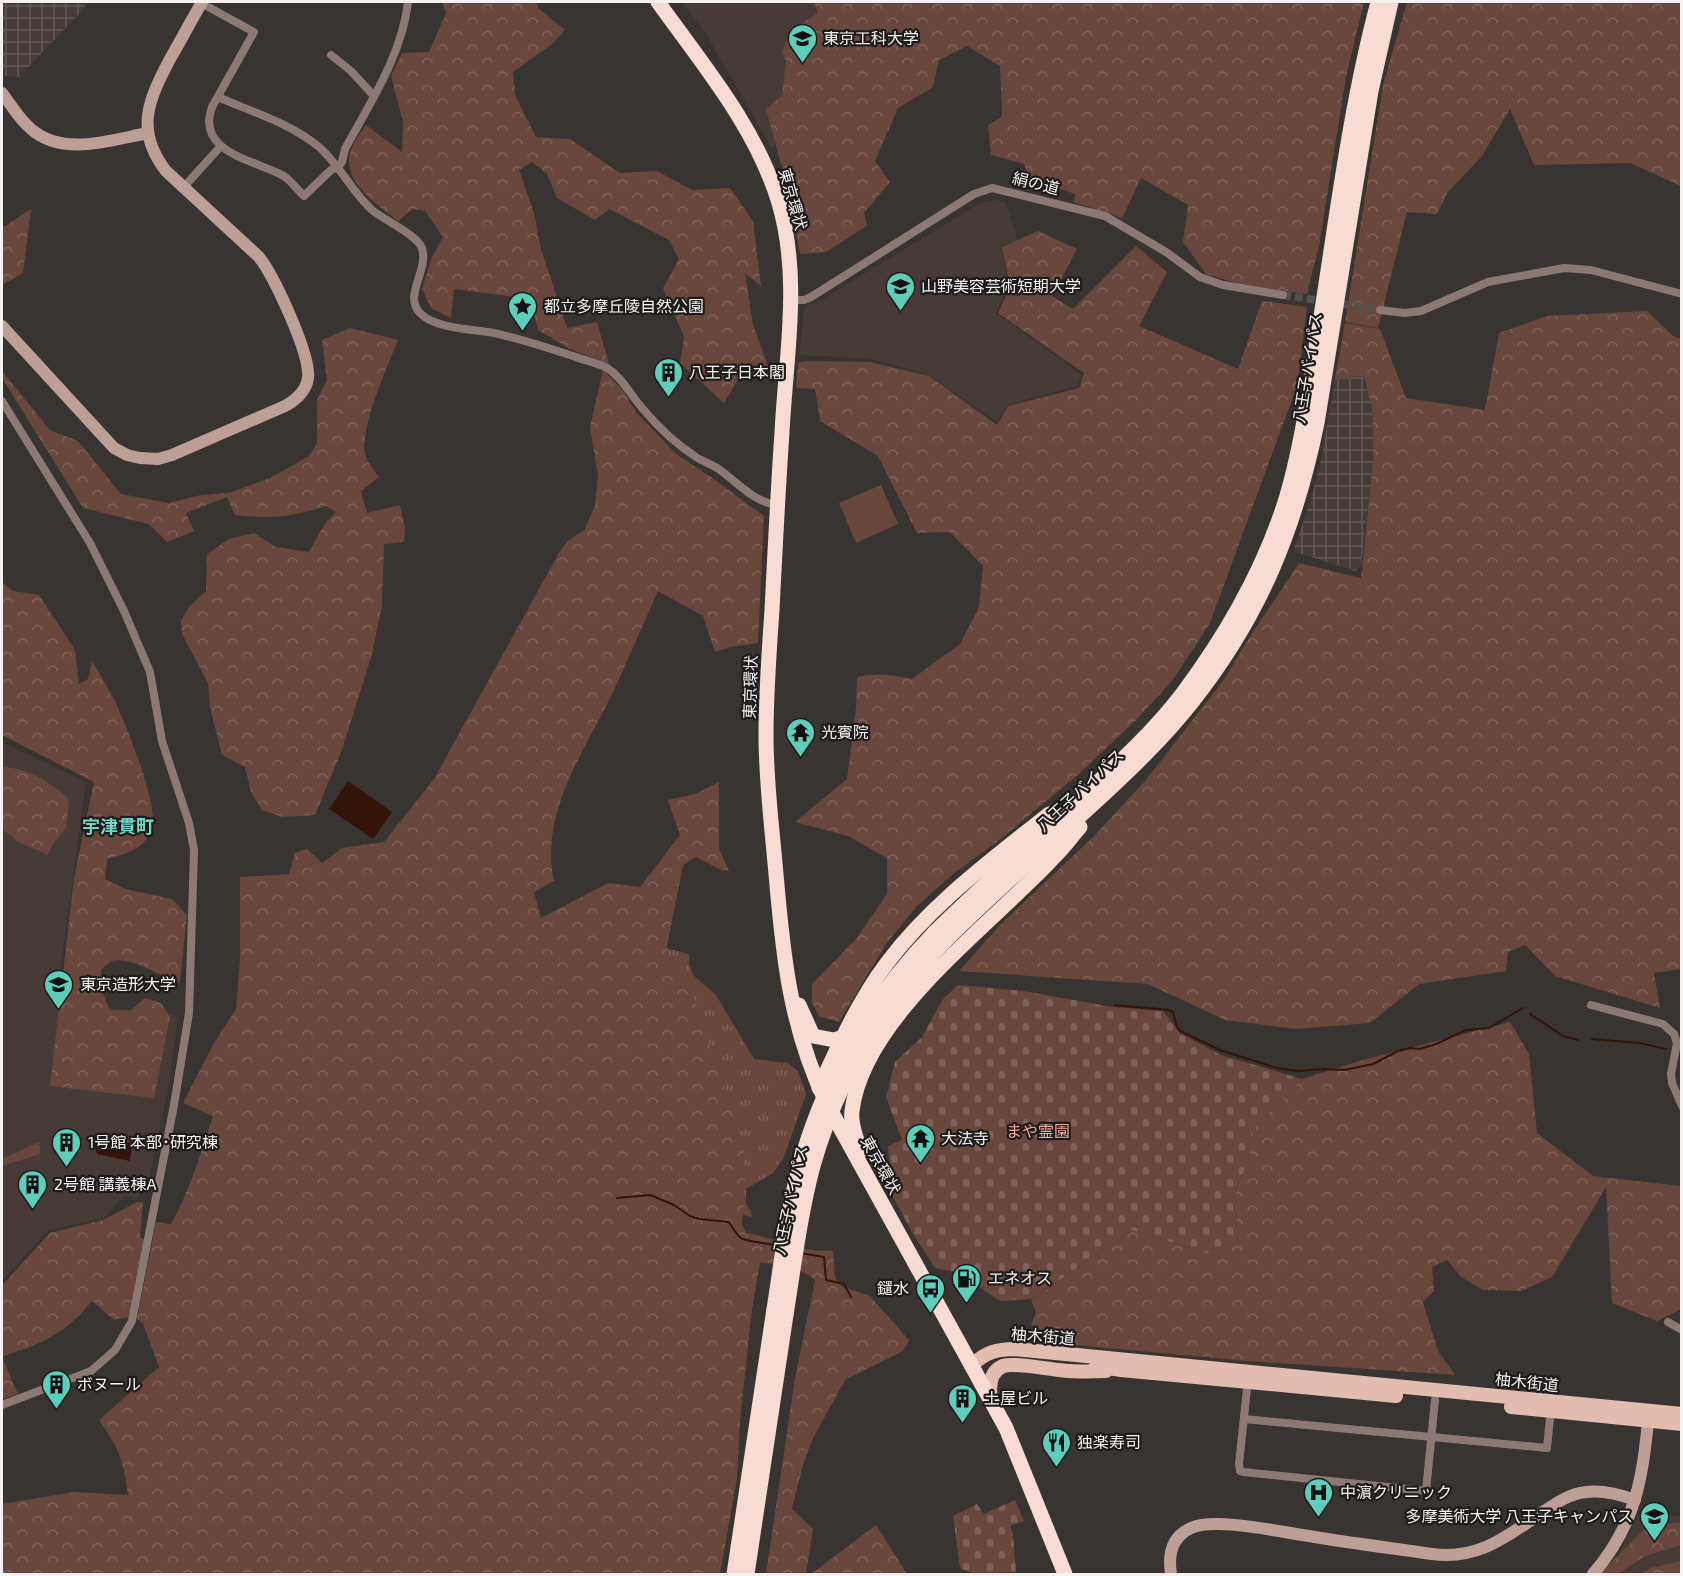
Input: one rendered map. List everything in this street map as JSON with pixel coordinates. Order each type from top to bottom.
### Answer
[{"type":"highway","name":"東京環状","points":[[658,2],[742,122],[759,152],[772,184],[785,228],[791,300],[766,739],[786,978],[798,1031],[826,1102],[992,1399]]},
{"type":"highway","name":"八王子バイパス","points":[[734,1575],[780,1312],[820,1145],[844,1085],[873,1030],[940,937],[1119,762],[1181,695],[1216,645],[1256,574],[1286,499],[1304,420],[1358,88],[1378,2]]},
{"type":"highway","name":"八王子バイパス","points":[[940,937],[1116,783],[1161,738],[1191,704],[1215,671],[1261,595],[1289,530],[1308,465],[1317,423],[1371,91],[1391,2]]},
{"type":"highway","points":[[819,1088],[869,990],[886,963],[925,920],[989,862],[1119,762]]},
{"type":"highway","points":[[826,1102],[840,1101],[849,1095],[860,1080],[880,1041],[914,997],[965,942],[1056,855],[1116,783]]},
{"type":"highway","points":[[786,978],[813,1036],[834,1040],[844,1037]]},
{"type":"highway","points":[[860,1080],[851,1118],[863,1168]]},
{"type":"highway","name":"八王子バイパス","points":[[747,1575],[780,1312]]},
{"type":"highway","points":[[992,1399],[1010,1436],[1065,1575]]},
{"type":"main road","name":"柚木街道","points":[[972,1365],[983,1355],[1004,1349],[1435,1400],[1551,1406]]},
{"type":"main road","name":"柚木街道","points":[[972,1365],[1006,1357],[1117,1369],[1248,1377],[1648,1416],[1682,1424]]},
{"type":"main road","points":[[992,1399],[991,1380],[1002,1366],[1081,1371],[1117,1369]]},
{"type":"main road","name":"柚木街道","points":[[1648,1416],[1682,1414]]},
{"type":"street","points":[[2,326],[109,444],[134,457],[149,459],[172,455],[285,406],[297,398],[307,382],[308,364],[273,279],[259,257],[160,164],[148,133],[151,97],[201,2],[254,32],[209,115],[209,124],[220,147],[285,177],[304,196],[342,162],[345,149],[394,56],[402,33],[408,2]]},
{"type":"street","points":[[331,55],[351,71],[373,95]]},
{"type":"street","points":[[2,93],[30,128],[46,139],[72,145],[148,133]]},
{"type":"street","points":[[218,97],[295,130],[320,148],[373,211],[416,240],[421,247],[422,266],[413,298],[418,312],[425,318],[444,325],[515,338],[607,368],[678,444],[697,458],[720,470],[756,498],[767,504],[778,505]]},
{"type":"street","points":[[183,188],[220,147]]},
{"type":"street","name":"絹の道","points":[[791,300],[804,300],[811,297],[974,194],[992,188],[1105,216],[1166,252],[1200,277],[1223,285],[1283,295]]},
{"type":"street","points":[[1380,310],[1405,313],[1421,311],[1488,282],[1564,268],[1591,270],[1682,294]]},
{"type":"street","points":[[2,1405],[91,1371],[115,1350],[132,1321],[174,1105],[189,1013],[194,850],[189,823],[162,741],[150,672],[137,640],[101,564],[3,407]]},
{"type":"street","points":[[1591,1005],[1663,1024],[1674,1034],[1677,1043],[1671,1074],[1672,1083],[1682,1106]]},
{"type":"street","points":[[1668,1322],[1682,1330]]},
{"type":"street","points":[[1248,1377],[1239,1464],[1243,1472],[1426,1491],[1435,1400]]},
{"type":"street","points":[[1244,1419],[1547,1448],[1551,1406]]},
{"type":"street","points":[[1593,1575],[1617,1541],[1635,1500],[1642,1473],[1648,1416]]},
{"type":"street","points":[[1171,1575],[1170,1555],[1174,1543],[1186,1530],[1204,1524],[1242,1527],[1456,1556],[1495,1544],[1557,1502],[1570,1496],[1599,1492],[1612,1493],[1635,1500]]},
{"type":"shaded area","points":[[2,2],[88,2],[19,77],[2,76]]},
{"type":"shaded area","name":"東京工科大学","points":[[682,2],[932,2],[855,94],[771,147],[706,34]]},
{"type":"shaded area","name":"山野美容芸術短期大学","points":[[998,200],[1006,203],[1018,240],[1001,246],[1008,287],[996,313],[1081,374],[1077,386],[1007,405],[997,422],[929,375],[871,359],[799,355],[804,311],[809,304],[816,303],[982,202]]},
{"type":"shaded area","points":[[1364,376],[1372,409],[1374,452],[1361,567],[1355,571],[1293,551],[1310,502],[1321,460],[1335,378]]},
{"type":"shaded area","name":"東京造形大学","points":[[2,742],[86,782],[56,1001],[178,1016],[169,1085],[149,1179],[144,1181],[138,1197],[124,1196],[104,1218],[48,1230],[2,1281]]},
{"type":"shaded area","points":[[348,781],[392,812],[373,839],[329,809]]},
{"type":"shaded area","points":[[132,1142],[130,1161],[97,1154],[95,1147]]},
{"type":"shaded area","name":"多摩美術大学 八王子キャンパス","points":[[1641,1512],[1681,1517],[1681,1574],[1604,1574],[1619,1553]]},
{"type":"green space","points":[[442,2],[537,2],[538,8],[565,30],[551,45],[513,72],[515,95],[536,137],[570,139],[620,173],[657,171],[692,190],[730,188],[753,221],[761,286],[745,273],[753,325],[768,366],[739,378],[724,403],[680,363],[684,337],[663,288],[679,259],[669,240],[609,209],[595,220],[557,198],[547,174],[532,162],[519,170],[534,213],[540,245],[567,328],[597,322],[609,364],[570,349],[538,330],[530,299],[454,289],[451,318],[431,308],[422,289],[432,257],[443,237],[425,211],[413,209],[398,221],[371,200],[356,182],[349,161],[352,147],[366,125],[402,152],[403,121],[391,76],[402,53],[429,52],[446,13]]},
{"type":"green space","points":[[814,2],[1364,2],[1346,77],[1319,246],[1307,294],[1246,286],[1206,274],[1183,242],[1188,205],[1141,178],[1122,218],[1074,202],[1075,194],[1029,178],[1024,164],[991,155],[988,125],[1002,117],[1000,66],[967,46],[939,60],[933,87],[898,108],[875,161],[890,182],[864,213],[867,226],[826,252],[800,254],[794,219],[800,208],[780,161],[766,109],[782,96],[786,60],[782,53],[791,30],[818,13]]},
{"type":"green space","points":[[1407,2],[1681,2],[1681,186],[1630,163],[1534,165],[1510,109],[1482,156],[1448,192],[1437,214],[1407,212],[1378,328],[1345,322],[1383,85]]},
{"type":"green space","points":[[31,209],[23,273],[2,285],[2,228]]},
{"type":"green space","points":[[1038,231],[1077,249],[1052,296],[1073,309],[1136,246],[1167,272],[1139,326],[1238,369],[1262,301],[1307,307],[1297,386],[1210,623],[1172,681],[1136,720],[1080,773],[1002,838],[953,874],[917,906],[886,944],[839,1022],[819,1016],[812,1003],[812,984],[856,939],[887,894],[887,858],[848,836],[795,822],[847,779],[856,708],[857,677],[878,674],[912,679],[960,644],[979,607],[983,566],[950,532],[917,533],[878,456],[820,421],[815,389],[796,388],[798,363],[806,361],[870,362],[929,376],[997,425],[1008,406],[1079,388],[1084,373],[998,313],[1010,287],[1002,247]]},
{"type":"green space","points":[[1647,311],[1673,336],[1682,339],[1682,969],[1654,973],[1660,1008],[1555,976],[1525,945],[1508,952],[1506,971],[1419,984],[1370,1023],[1295,1029],[1225,1020],[1148,984],[959,971],[1001,924],[1093,837],[1146,780],[1225,678],[1299,563],[1361,578],[1374,452],[1372,409],[1364,376],[1335,378],[1345,323],[1380,329],[1406,398],[1485,410],[1499,333],[1547,316]]},
{"type":"green space","points":[[350,328],[398,340],[375,399],[364,446],[366,457],[379,477],[361,491],[367,513],[400,505],[405,528],[404,542],[384,544],[382,606],[372,654],[342,750],[315,815],[282,817],[262,810],[251,792],[245,767],[222,755],[210,707],[208,683],[182,634],[181,621],[188,608],[206,591],[207,554],[229,539],[254,533],[276,547],[309,552],[324,525],[336,512],[326,506],[281,516],[235,515],[227,497],[186,513],[194,531],[167,542],[149,524],[83,508],[2,378],[2,371],[50,430],[78,441],[121,494],[169,503],[201,495],[229,493],[270,478],[309,456],[317,443],[317,400],[327,380],[322,340]]},
{"type":"green space","points":[[603,370],[622,389],[636,412],[676,454],[764,516],[758,643],[715,652],[703,616],[658,591],[613,692],[567,783],[553,831],[551,855],[554,881],[534,892],[541,918],[608,883],[640,887],[680,835],[668,800],[695,794],[719,782],[719,849],[729,871],[721,870],[696,857],[683,865],[667,946],[673,965],[691,987],[743,1144],[746,1179],[742,1224],[746,1233],[800,1248],[833,1250],[835,1278],[841,1286],[870,1296],[909,1340],[903,1351],[845,1380],[812,1440],[792,1509],[813,1529],[806,1574],[766,1574],[795,1378],[815,1280],[789,1267],[760,1263],[752,1309],[740,1421],[737,1479],[720,1574],[2,1574],[2,1504],[74,1492],[128,1495],[119,1455],[112,1439],[99,1420],[159,1367],[143,1324],[137,1319],[156,1222],[171,1224],[178,1211],[213,1116],[183,1103],[214,1043],[236,1009],[240,959],[240,877],[289,874],[295,853],[307,849],[322,863],[342,848],[384,842],[434,779],[560,551],[568,541],[585,529],[595,505],[598,476],[590,427]]},
{"type":"green space","points":[[881,485],[898,524],[856,543],[839,503]]},
{"type":"green space","points":[[2,582],[13,591],[39,595],[75,650],[79,684],[88,679],[92,661],[110,691],[137,754],[149,792],[153,824],[150,834],[141,844],[131,851],[107,859],[105,879],[125,889],[172,899],[187,915],[180,981],[174,983],[153,971],[127,961],[112,961],[101,970],[101,989],[110,1010],[130,1011],[145,998],[161,1003],[170,1017],[154,1098],[50,1086],[74,878],[94,782],[2,735]]},
{"type":"green space","points":[[2,767],[30,773],[69,799],[66,828],[53,844],[48,855],[16,841],[2,828]]},
{"type":"green space","points":[[634,940],[689,954],[689,964],[693,975],[716,995],[754,1059],[788,1063],[798,1071],[806,1094],[784,1157],[773,1173],[746,1189],[746,1205],[752,1217],[707,1206]]},
{"type":"green space","name":"まや霊園","points":[[958,985],[1023,991],[1113,1007],[1163,1011],[1180,1033],[1221,1055],[1302,1079],[1253,1128],[1248,1163],[1237,1186],[1234,1201],[1238,1239],[1219,1257],[1132,1230],[1032,1299],[1000,1301],[959,1273],[935,1268],[892,1195],[888,1146],[902,1140],[886,1097],[895,1062],[922,1037],[943,999]]},
{"type":"green space","points":[[1510,1022],[1529,1054],[1537,1133],[1593,1176],[1681,1186],[1681,1309],[1657,1321],[1612,1303],[1606,1187],[1552,1277],[1521,1291],[1483,1290],[1461,1277],[1447,1260],[1432,1267],[1434,1291],[1423,1302],[1438,1351],[1455,1375],[1246,1361],[1065,1344],[1060,1338],[1031,1325],[1036,1312],[1031,1300],[1132,1230],[1219,1257],[1238,1239],[1234,1201],[1237,1186],[1248,1163],[1253,1128],[1302,1079],[1363,1060]]},
{"type":"green space","points":[[39,1142],[40,1154],[2,1166],[2,1159]]},
{"type":"green space","points":[[137,1202],[143,1202],[140,1236],[144,1240],[129,1317],[114,1320],[92,1301],[73,1321],[52,1336],[29,1348],[2,1356],[2,1283],[50,1233],[103,1220]]},
{"type":"green space","points":[[2,1357],[18,1394],[2,1399]]},
{"type":"green space","points":[[1015,1500],[1024,1521],[1010,1526],[1013,1534],[1016,1572],[974,1574],[960,1568],[953,1516],[977,1504],[984,1514]]},
{"type":"green space","points":[[1681,1522],[1681,1545],[1645,1556],[1618,1574],[1599,1574],[1648,1526]]},
{"type":"green space","points":[[876,1525],[907,1574],[811,1574]]},
{"type":"green space","points":[[1681,1561],[1681,1574],[1641,1574],[1651,1568]]},
{"type":"waterway","points":[[1114,1005],[1169,1010],[1173,1012],[1180,1031],[1220,1050],[1277,1068],[1298,1071],[1344,1070],[1373,1064],[1398,1051],[1410,1048],[1420,1049],[1466,1030],[1489,1028],[1523,1008]]},
{"type":"waterway","points":[[1530,1014],[1563,1036],[1578,1040]]},
{"type":"waterway","points":[[1592,1039],[1640,1043],[1666,1049]]},
{"type":"waterway","points":[[617,1198],[650,1195],[674,1205],[690,1216],[729,1222],[737,1235],[743,1239],[779,1246]]},
{"type":"waterway","points":[[801,1253],[824,1257],[826,1280],[844,1284],[851,1297]]},
{"type":"tunnel","points":[[1283,295],[1380,310]]},
{"type":"place","name":"東京工科大学","points":[[802,64]]},
{"type":"place","name":"山野美容芸術短期大学","points":[[900,312]]},
{"type":"place","name":"都立多摩丘陵自然公園","points":[[523,332]]},
{"type":"place","name":"八王子日本閣","points":[[668,398]]},
{"type":"place","name":"光賓院","points":[[800,758]]},
{"type":"place","name":"東京造形大学","points":[[59,1010]]},
{"type":"place","name":"大法寺","points":[[920,1164]]},
{"type":"place","name":"1号館 本部･研究棟","points":[[67,1168]]},
{"type":"place","name":"2号館 講義棟A","points":[[33,1210]]},
{"type":"place","name":"エネオス","points":[[967,1304]]},
{"type":"place","name":"鑓水","points":[[930,1314]]},
{"type":"place","name":"ボヌール","points":[[56,1410]]},
{"type":"place","name":"土屋ビル","points":[[963,1424]]},
{"type":"place","name":"独楽寿司","points":[[1056,1468]]},
{"type":"place","name":"中濵クリニック","points":[[1319,1518]]},
{"type":"place","name":"多摩美術大学 八王子キャンパス","points":[[1654,1542]]},
{"type":"district","name":"宇津貫町","points":[[118,827]]}]
